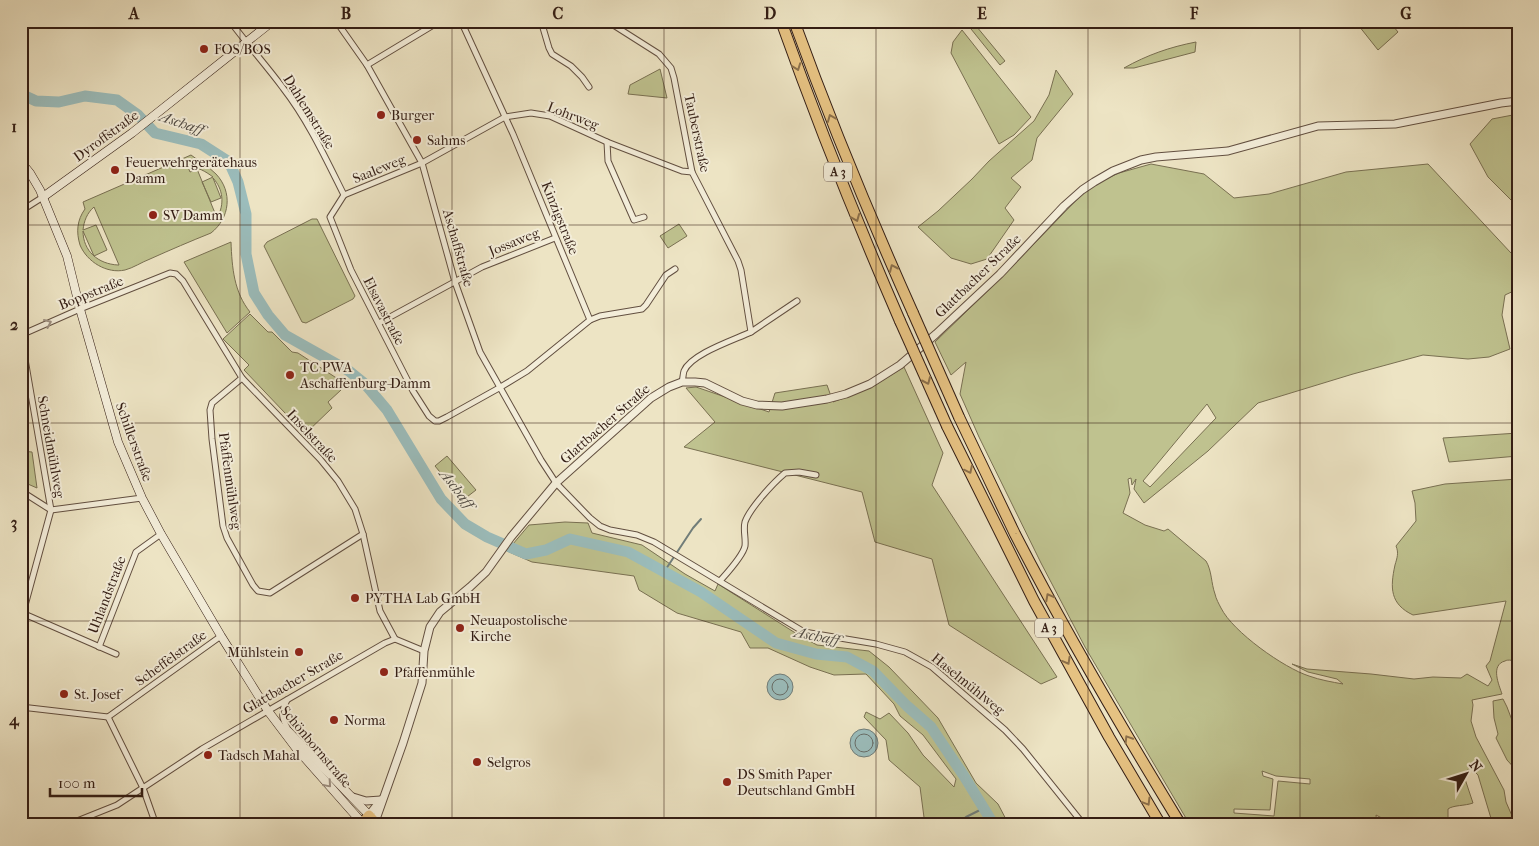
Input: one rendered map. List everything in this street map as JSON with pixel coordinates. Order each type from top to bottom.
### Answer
[{"type":"highway","name":"A 3","points":[[781,21],[855,216],[947,426],[1034,601],[1160,825]]},
{"type":"highway","name":"A 3","points":[[794,21],[818,87],[882,244],[959,417],[1015,534],[1076,648],[1123,730],[1182,825]]},
{"type":"main road","name":"Dyroffstraße","points":[[43,197],[138,128],[273,21]]},
{"type":"main road","name":"Schillerstraße","points":[[21,162],[30,173],[43,197],[67,256],[117,440],[142,498],[221,636],[268,711]]},
{"type":"main road","name":"Schönbornstraße","points":[[268,711],[353,797],[374,822]]},
{"type":"main road","name":"Schönbornstraße","points":[[268,711],[296,748],[362,824]]},
{"type":"main road","points":[[362,824],[374,822]]},
{"type":"street","name":"Dahlemstraße","points":[[230,21],[284,88],[302,115],[344,195]]},
{"type":"street","name":"Aschaffstraße","points":[[336,21],[367,65],[422,164],[455,282],[480,352],[499,388],[556,483]]},
{"type":"street","points":[[367,65],[440,21]]},
{"type":"street","name":"Kinzigstraße","points":[[461,21],[505,117],[590,320]]},
{"type":"street","points":[[541,21],[552,54],[571,66],[589,87]]},
{"type":"street","name":"Tauberstraße","points":[[607,21],[659,54],[671,68],[692,172],[738,261],[751,332]]},
{"type":"street","name":"Glattbacher Straße","points":[[374,822],[379,813],[383,797],[409,728],[422,684],[424,651],[430,627],[440,612],[486,572],[511,537],[556,483],[651,398],[682,382],[705,383],[742,401],[758,405],[782,406],[827,399],[846,394],[870,384],[900,365],[1000,274],[1064,206],[1094,182],[1113,171],[1141,160],[1228,151],[1318,126],[1395,124],[1501,103],[1518,102]]},
{"type":"street","name":"Lohrweg","points":[[422,164],[505,117],[531,113],[550,116],[607,142],[682,171],[692,172]]},
{"type":"street","points":[[607,142],[608,161],[634,220],[644,217]]},
{"type":"street","name":"Saaleweg","points":[[344,195],[422,164]]},
{"type":"street","name":"Elsavastraße","points":[[344,195],[330,217],[351,270],[413,391],[429,416],[435,421],[439,421],[499,388]]},
{"type":"street","name":"Dyroffstraße","points":[[21,211],[43,197]]},
{"type":"street","name":"Jossaweg","points":[[378,323],[482,267],[555,238]]},
{"type":"street","points":[[499,388],[527,371],[590,320],[600,316],[642,309],[666,275],[675,269]]},
{"type":"street","name":"Boppstraße","points":[[21,335],[170,273]]},
{"type":"street","name":"Inselstraße","points":[[170,273],[176,274],[183,281],[242,378],[320,459],[338,481],[355,510],[363,534],[378,604],[395,639]]},
{"type":"street","points":[[682,382],[684,371],[699,356],[751,332],[797,301]]},
{"type":"street","name":"Schneidmühlweg","points":[[21,335],[51,510],[21,620]]},
{"type":"street","name":"Pfaffenmühlweg","points":[[242,378],[212,403],[210,410],[212,439],[226,538],[253,585],[258,591],[270,593],[363,534]]},
{"type":"street","points":[[720,581],[733,567],[745,547],[744,529],[746,520],[764,493],[785,473],[799,472],[816,475]]},
{"type":"street","name":"Haselmühlweg","points":[[556,483],[600,526],[646,538],[804,632],[876,644],[905,652],[932,667],[1005,730],[1023,749],[1084,825]]},
{"type":"street","points":[[21,491],[51,510],[142,498]]},
{"type":"street","name":"Uhlandstraße","points":[[99,646],[136,552],[161,534]]},
{"type":"street","points":[[22,613],[116,654]]},
{"type":"street","name":"Scheffelstraße","points":[[108,717],[221,636]]},
{"type":"street","points":[[395,639],[424,651]]},
{"type":"street","name":"Glattbacher Straße","points":[[69,824],[112,808],[202,749],[395,639]]},
{"type":"street","points":[[288,700],[283,708],[283,719],[290,734]]},
{"type":"street","points":[[21,707],[108,717],[143,788],[156,825]]},
{"type":"street","points":[[353,797],[366,801],[383,797]]},
{"type":"green space","points":[[972,21],[1005,61],[1000,65],[967,24]]},
{"type":"green space","points":[[1355,21],[1389,21],[1398,32],[1378,50]]},
{"type":"green space","points":[[962,30],[1031,117],[1014,135],[999,144],[951,53],[953,42]]},
{"type":"green space","points":[[1196,42],[1195,52],[1134,68],[1124,68],[1159,52]]},
{"type":"green space","points":[[660,69],[667,98],[628,94],[630,85]]},
{"type":"green space","points":[[1056,70],[1073,94],[1037,138],[1032,160],[1011,178],[1021,187],[1005,208],[1014,220],[987,259],[971,264],[951,258],[918,227],[938,211],[989,161],[1034,121],[1049,95]]},
{"type":"green space","points":[[1518,114],[1518,207],[1488,177],[1470,144],[1492,119]]},
{"type":"green space","name":"SV Damm","points":[[191,155],[216,174],[225,189],[227,197],[227,205],[222,220],[211,233],[131,268],[118,271],[98,265],[87,257],[83,251],[78,235],[78,226],[80,217],[85,209],[83,202]],"holes":[[[188,167],[195,168],[201,170],[213,177],[202,182],[197,169],[190,172]],[[213,178],[219,187],[222,197],[220,213],[217,218],[205,189],[211,202],[221,198]],[[94,207],[119,265],[104,262],[94,256],[107,250],[96,225],[83,230],[86,217]],[[83,231],[94,256],[86,245]]]},
{"type":"green space","points":[[1151,164],[1204,174],[1234,198],[1269,194],[1346,172],[1428,164],[1511,253],[1518,258],[1518,289],[1505,295],[1502,315],[1510,349],[1489,357],[1468,359],[1423,355],[1258,403],[1208,451],[1144,503],[1134,489],[1136,479],[1132,485],[1131,478],[1128,479],[1130,493],[1123,513],[1145,525],[1164,531],[1168,529],[1206,561],[1216,598],[1236,628],[1260,648],[1299,672],[1317,679],[1343,684],[1337,679],[1308,672],[1292,664],[1307,669],[1414,679],[1433,677],[1461,678],[1467,674],[1488,686],[1492,680],[1486,666],[1490,661],[1506,601],[1413,615],[1405,611],[1396,600],[1392,588],[1393,573],[1398,553],[1396,546],[1416,521],[1412,491],[1445,484],[1518,479],[1518,661],[1506,660],[1500,663],[1497,676],[1502,694],[1472,700],[1471,721],[1476,737],[1504,790],[1506,802],[1516,825],[1493,825],[1478,775],[1473,770],[1467,770],[1464,776],[1473,803],[1448,809],[1448,825],[1395,825],[1376,815],[1377,825],[1190,825],[1085,647],[979,437],[960,394],[966,362],[951,375],[935,342],[1003,276],[1090,186],[1119,173]],"holes":[[[1207,404],[1216,418],[1150,487],[1143,481]],[[1262,771],[1276,776],[1310,779],[1310,784],[1278,781],[1274,816],[1234,813],[1234,809],[1270,810],[1273,779],[1263,776]]]},
{"type":"green space","points":[[312,219],[317,219],[355,296],[353,299],[306,323],[302,322],[264,246],[267,242]]},
{"type":"green space","points":[[679,224],[687,236],[668,248],[660,236]]},
{"type":"green space","points":[[231,242],[233,270],[237,288],[250,312],[227,333],[184,262]]},
{"type":"green space","name":"TC PWA Aschaffenburg-Damm","points":[[250,314],[292,352],[298,353],[338,379],[341,390],[328,402],[332,408],[305,434],[244,370],[249,365],[223,339]]},
{"type":"green space","points":[[904,367],[943,453],[932,485],[1057,677],[1041,684],[949,625],[932,559],[875,542],[862,492],[684,447],[715,422],[686,388],[696,387],[769,412],[775,393],[827,385],[833,402],[870,388]]},
{"type":"green space","points":[[1518,433],[1518,456],[1449,462],[1443,438]]},
{"type":"green space","points":[[21,451],[32,452],[37,488],[21,481]]},
{"type":"green space","points":[[447,456],[476,490],[463,500],[435,466]]},
{"type":"green space","points":[[565,522],[588,523],[592,533],[642,545],[685,574],[715,591],[718,584],[817,645],[869,651],[889,667],[938,718],[976,783],[998,804],[1009,825],[925,825],[920,787],[889,760],[886,740],[864,717],[866,712],[880,719],[889,713],[908,733],[923,755],[954,787],[956,779],[923,735],[900,716],[894,704],[866,674],[834,675],[810,667],[768,648],[750,648],[741,632],[677,613],[639,590],[634,576],[532,562],[507,551],[529,525]]},
{"type":"green space","points":[[1503,699],[1518,736],[1518,772],[1507,760],[1496,738],[1498,734],[1494,718],[1493,701]]},
{"type":"water","points":[[780,674],[789,678],[793,687],[789,696],[780,700],[771,696],[767,687],[771,678]]},
{"type":"water","points":[[864,729],[874,733],[878,743],[874,753],[864,757],[854,753],[850,743],[854,733]]},
{"type":"waterway","name":"Aschaff","points":[[21,94],[36,101],[59,102],[85,96],[117,100],[138,115],[155,133],[201,144],[229,162],[238,182],[246,214],[246,254],[254,293],[268,315],[285,335],[349,371],[365,384],[387,410],[441,499],[465,524],[487,537],[526,554],[546,550],[570,539],[628,552],[701,592],[776,643],[816,654],[847,657],[873,671],[907,706],[931,727],[994,825]]},
{"type":"waterway","points":[[664,572],[701,519]]},
{"type":"waterway","points":[[955,825],[984,808]]},
{"type":"place","name":"FOS/BOS","points":[[204,49]]},
{"type":"place","name":"Burger","points":[[381,115]]},
{"type":"place","name":"Sahms","points":[[417,140]]},
{"type":"place","name":"Feuerwehrgerätehaus Damm","points":[[115,170]]},
{"type":"place","name":"SV Damm","points":[[153,215]]},
{"type":"place","name":"TC PWA Aschaffenburg-Damm","points":[[290,375]]},
{"type":"place","name":"PYTHA Lab GmbH","points":[[355,598]]},
{"type":"place","name":"Neuapostolische Kirche","points":[[460,628]]},
{"type":"place","name":"Mühlstein","points":[[299,652]]},
{"type":"place","name":"Pfaffenmühle","points":[[384,672]]},
{"type":"place","name":"St. Josef","points":[[64,694]]},
{"type":"place","name":"Norma","points":[[334,720]]},
{"type":"place","name":"Tadsch Mahal","points":[[208,755]]},
{"type":"place","name":"Selgros","points":[[477,762]]},
{"type":"place","name":"DS Smith Paper Deutschland GmbH","points":[[727,782]]}]
